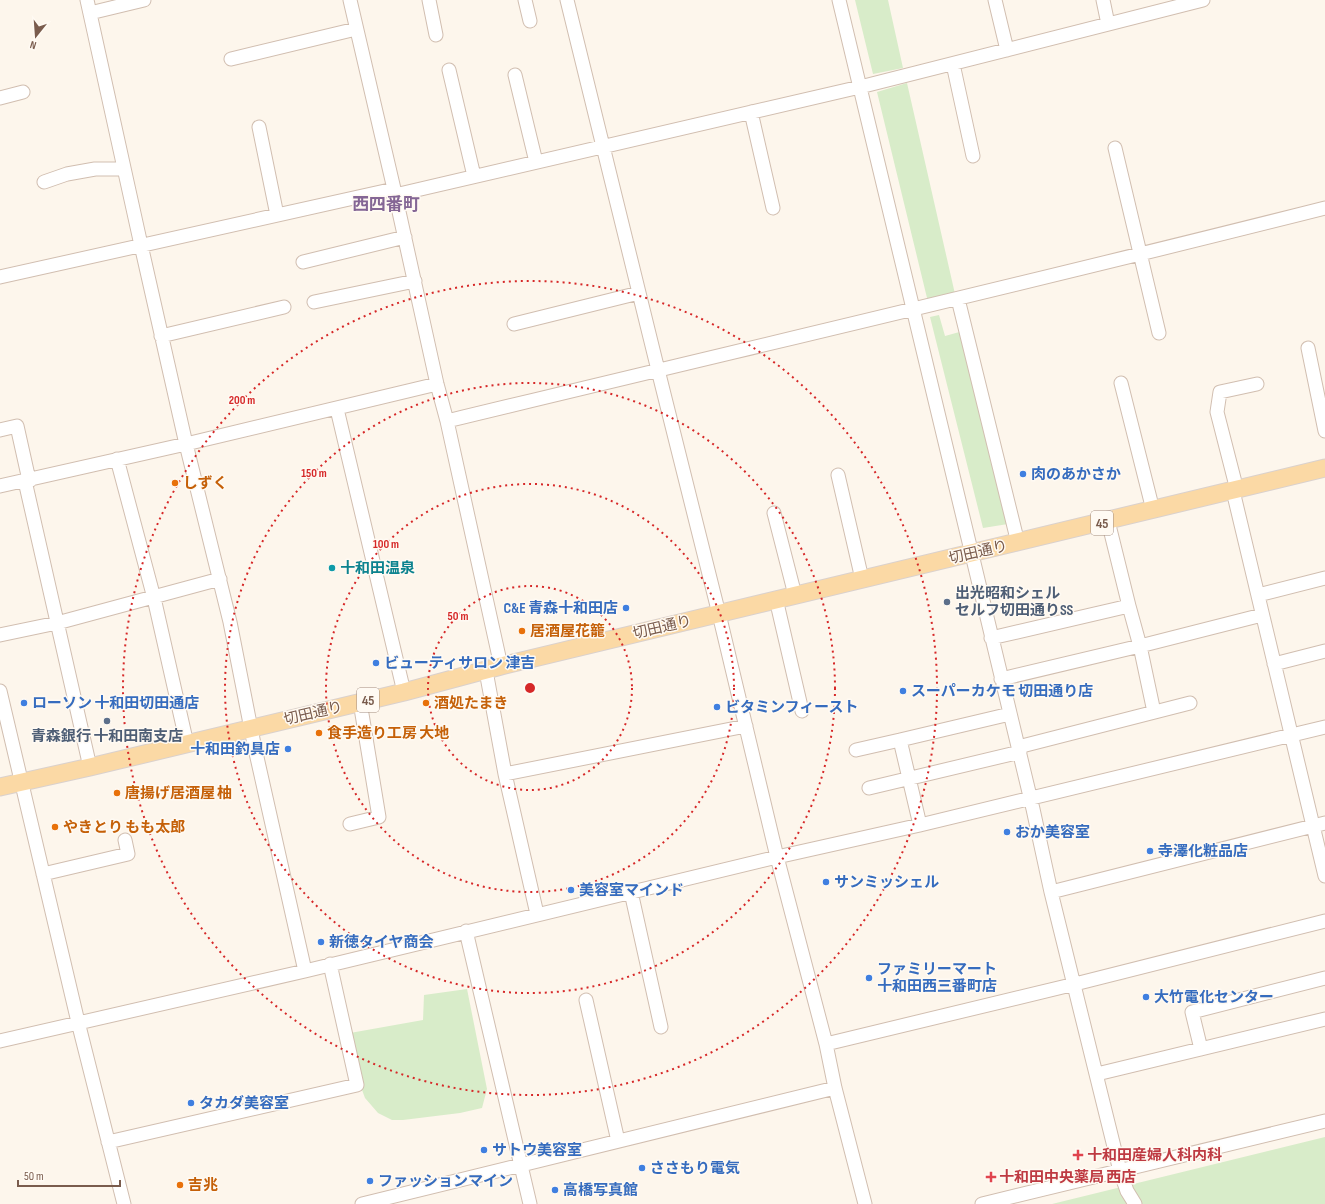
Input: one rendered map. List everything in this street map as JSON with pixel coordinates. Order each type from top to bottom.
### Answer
[{"type":"main road","name":"切田通り","points":[[0,788],[90,768],[404,692],[493,668],[776,599],[1018,543],[1325,468]]},
{"type":"street","points":[[87,0],[161,336],[230,622],[251,728],[305,971]]},
{"type":"street","points":[[90,13],[144,0]]},
{"type":"street","points":[[350,0],[395,192],[437,384],[447,421],[493,668],[505,774],[537,914]]},
{"type":"street","points":[[429,0],[436,35]]},
{"type":"street","points":[[524,0],[530,22]]},
{"type":"street","points":[[567,0],[719,614],[777,857],[826,1044],[835,1088],[865,1204]]},
{"type":"street","points":[[839,0],[991,638],[1031,797],[1051,892],[1075,984],[1120,1171],[1127,1191],[1135,1204]]},
{"type":"street","points":[[995,0],[1007,50]]},
{"type":"street","points":[[1102,0],[1108,24]]},
{"type":"street","points":[[0,277],[277,215],[474,176],[603,147],[860,87],[1203,0]]},
{"type":"street","points":[[231,59],[356,29]]},
{"type":"street","points":[[953,64],[973,156]]},
{"type":"street","points":[[449,70],[474,176]]},
{"type":"street","points":[[515,75],[536,162]]},
{"type":"street","points":[[0,98],[24,92]]},
{"type":"street","points":[[751,112],[773,208]]},
{"type":"street","points":[[259,127],[277,215]]},
{"type":"street","points":[[1115,148],[1160,332]]},
{"type":"street","points":[[44,182],[67,174],[95,169],[124,169]]},
{"type":"street","points":[[447,421],[1141,255],[1325,208]]},
{"type":"street","points":[[303,262],[405,237]]},
{"type":"street","points":[[314,302],[415,281]]},
{"type":"street","points":[[514,324],[639,293]]},
{"type":"street","points":[[958,299],[1018,543]]},
{"type":"street","points":[[161,336],[284,307]]},
{"type":"street","points":[[1308,348],[1325,431]]},
{"type":"street","points":[[1121,383],[1153,510]]},
{"type":"street","points":[[0,486],[337,409],[437,384]]},
{"type":"street","points":[[1258,384],[1220,392],[1217,412],[1262,615],[1291,736],[1319,825],[1325,876]]},
{"type":"street","points":[[337,409],[404,692]]},
{"type":"street","points":[[0,430],[17,426],[57,623],[90,768]]},
{"type":"street","points":[[118,459],[154,598],[187,744]]},
{"type":"street","points":[[838,475],[862,580]]},
{"type":"street","points":[[774,513],[795,595]]},
{"type":"street","points":[[1108,521],[1140,646],[1154,712]]},
{"type":"street","points":[[1258,595],[1325,578]]},
{"type":"street","points":[[0,635],[57,623],[220,579]]},
{"type":"street","points":[[776,599],[802,711]]},
{"type":"street","points":[[991,638],[1129,606]]},
{"type":"street","points":[[1001,679],[1262,615]]},
{"type":"street","points":[[1274,664],[1325,651]]},
{"type":"street","points":[[0,691],[78,1022],[124,1204]]},
{"type":"street","points":[[350,824],[379,817],[360,702]]},
{"type":"street","points":[[869,788],[1019,750],[1190,703]]},
{"type":"street","points":[[856,750],[1010,714]]},
{"type":"street","points":[[505,774],[746,726]]},
{"type":"street","points":[[0,1040],[305,971],[537,914],[1325,727]]},
{"type":"street","points":[[900,740],[920,824]]},
{"type":"street","points":[[1051,892],[1319,825]]},
{"type":"street","points":[[43,874],[128,854],[125,840]]},
{"type":"street","points":[[631,892],[661,1027]]},
{"type":"street","points":[[826,1044],[1325,922]]},
{"type":"street","points":[[466,931],[530,1204]]},
{"type":"street","points":[[108,1142],[357,1085],[330,964]]},
{"type":"street","points":[[1201,1049],[1192,1012],[1325,978]]},
{"type":"street","points":[[586,1000],[618,1141]]},
{"type":"street","points":[[1097,1074],[1325,1019]]},
{"type":"street","points":[[362,1204],[835,1088]]},
{"type":"street","points":[[982,1204],[1325,1121]]},
{"type":"green space","points":[[855,0],[888,0],[903,68],[873,74]]},
{"type":"green space","points":[[907,83],[955,294],[928,302],[877,92]]},
{"type":"green space","points":[[939,315],[945,336],[963,331],[1008,524],[983,528],[930,317]]},
{"type":"green space","points":[[467,989],[487,1089],[482,1108],[460,1113],[403,1120],[392,1120],[378,1113],[365,1098],[358,1079],[350,1033],[423,1020],[424,995]]},
{"type":"green space","points":[[1325,1137],[1325,1204],[1052,1204]]},
{"type":"place","name":"肉のあかさか","points":[[1023,474]]},
{"type":"place","name":"しずく","points":[[175,483]]},
{"type":"place","name":"十和田温泉","points":[[332,568]]},
{"type":"place","name":"出光昭和シェル セルフ切田通りSS","points":[[947,602]]},
{"type":"place","name":"C&E 青森十和田店","points":[[626,608]]},
{"type":"place","name":"居酒屋花籠","points":[[522,631]]},
{"type":"place","name":"ビューティサロン 津吉","points":[[376,663]]},
{"type":"place","name":"スーパーカケモ 切田通り店","points":[[903,691]]},
{"type":"place","name":"ローソン 十和田切田通店","points":[[24,703]]},
{"type":"place","name":"酒処たまき","points":[[426,703]]},
{"type":"place","name":"ビタミンフィースト","points":[[717,707]]},
{"type":"place","name":"青森銀行 十和田南支店","points":[[107,721]]},
{"type":"place","name":"食手造り工房 大地","points":[[319,733]]},
{"type":"place","name":"十和田釣具店","points":[[288,749]]},
{"type":"place","name":"唐揚げ居酒屋 柚","points":[[117,793]]},
{"type":"place","name":"やきとり もも太郎","points":[[55,827]]},
{"type":"place","name":"おか美容室","points":[[1007,832]]},
{"type":"place","name":"寺澤化粧品店","points":[[1150,851]]},
{"type":"place","name":"サンミッシェル","points":[[826,882]]},
{"type":"place","name":"美容室マインド","points":[[571,890]]},
{"type":"place","name":"新徳タイヤ商会","points":[[321,942]]},
{"type":"place","name":"ファミリーマート 十和田西三番町店","points":[[869,978]]},
{"type":"place","name":"大竹電化センター","points":[[1146,997]]},
{"type":"place","name":"タカダ美容室","points":[[191,1103]]},
{"type":"place","name":"サトウ美容室","points":[[484,1150]]},
{"type":"place","name":"十和田産婦人科内科","points":[[1078,1155]]},
{"type":"place","name":"ささもり電気","points":[[642,1168]]},
{"type":"place","name":"十和田中央薬局 西店","points":[[991,1177]]},
{"type":"place","name":"ファッションマイン","points":[[370,1181]]},
{"type":"place","name":"吉兆","points":[[180,1185]]},
{"type":"place","name":"高橋写真館","points":[[555,1190]]},
{"type":"district","name":"西四番町","points":[[386,204]]}]
